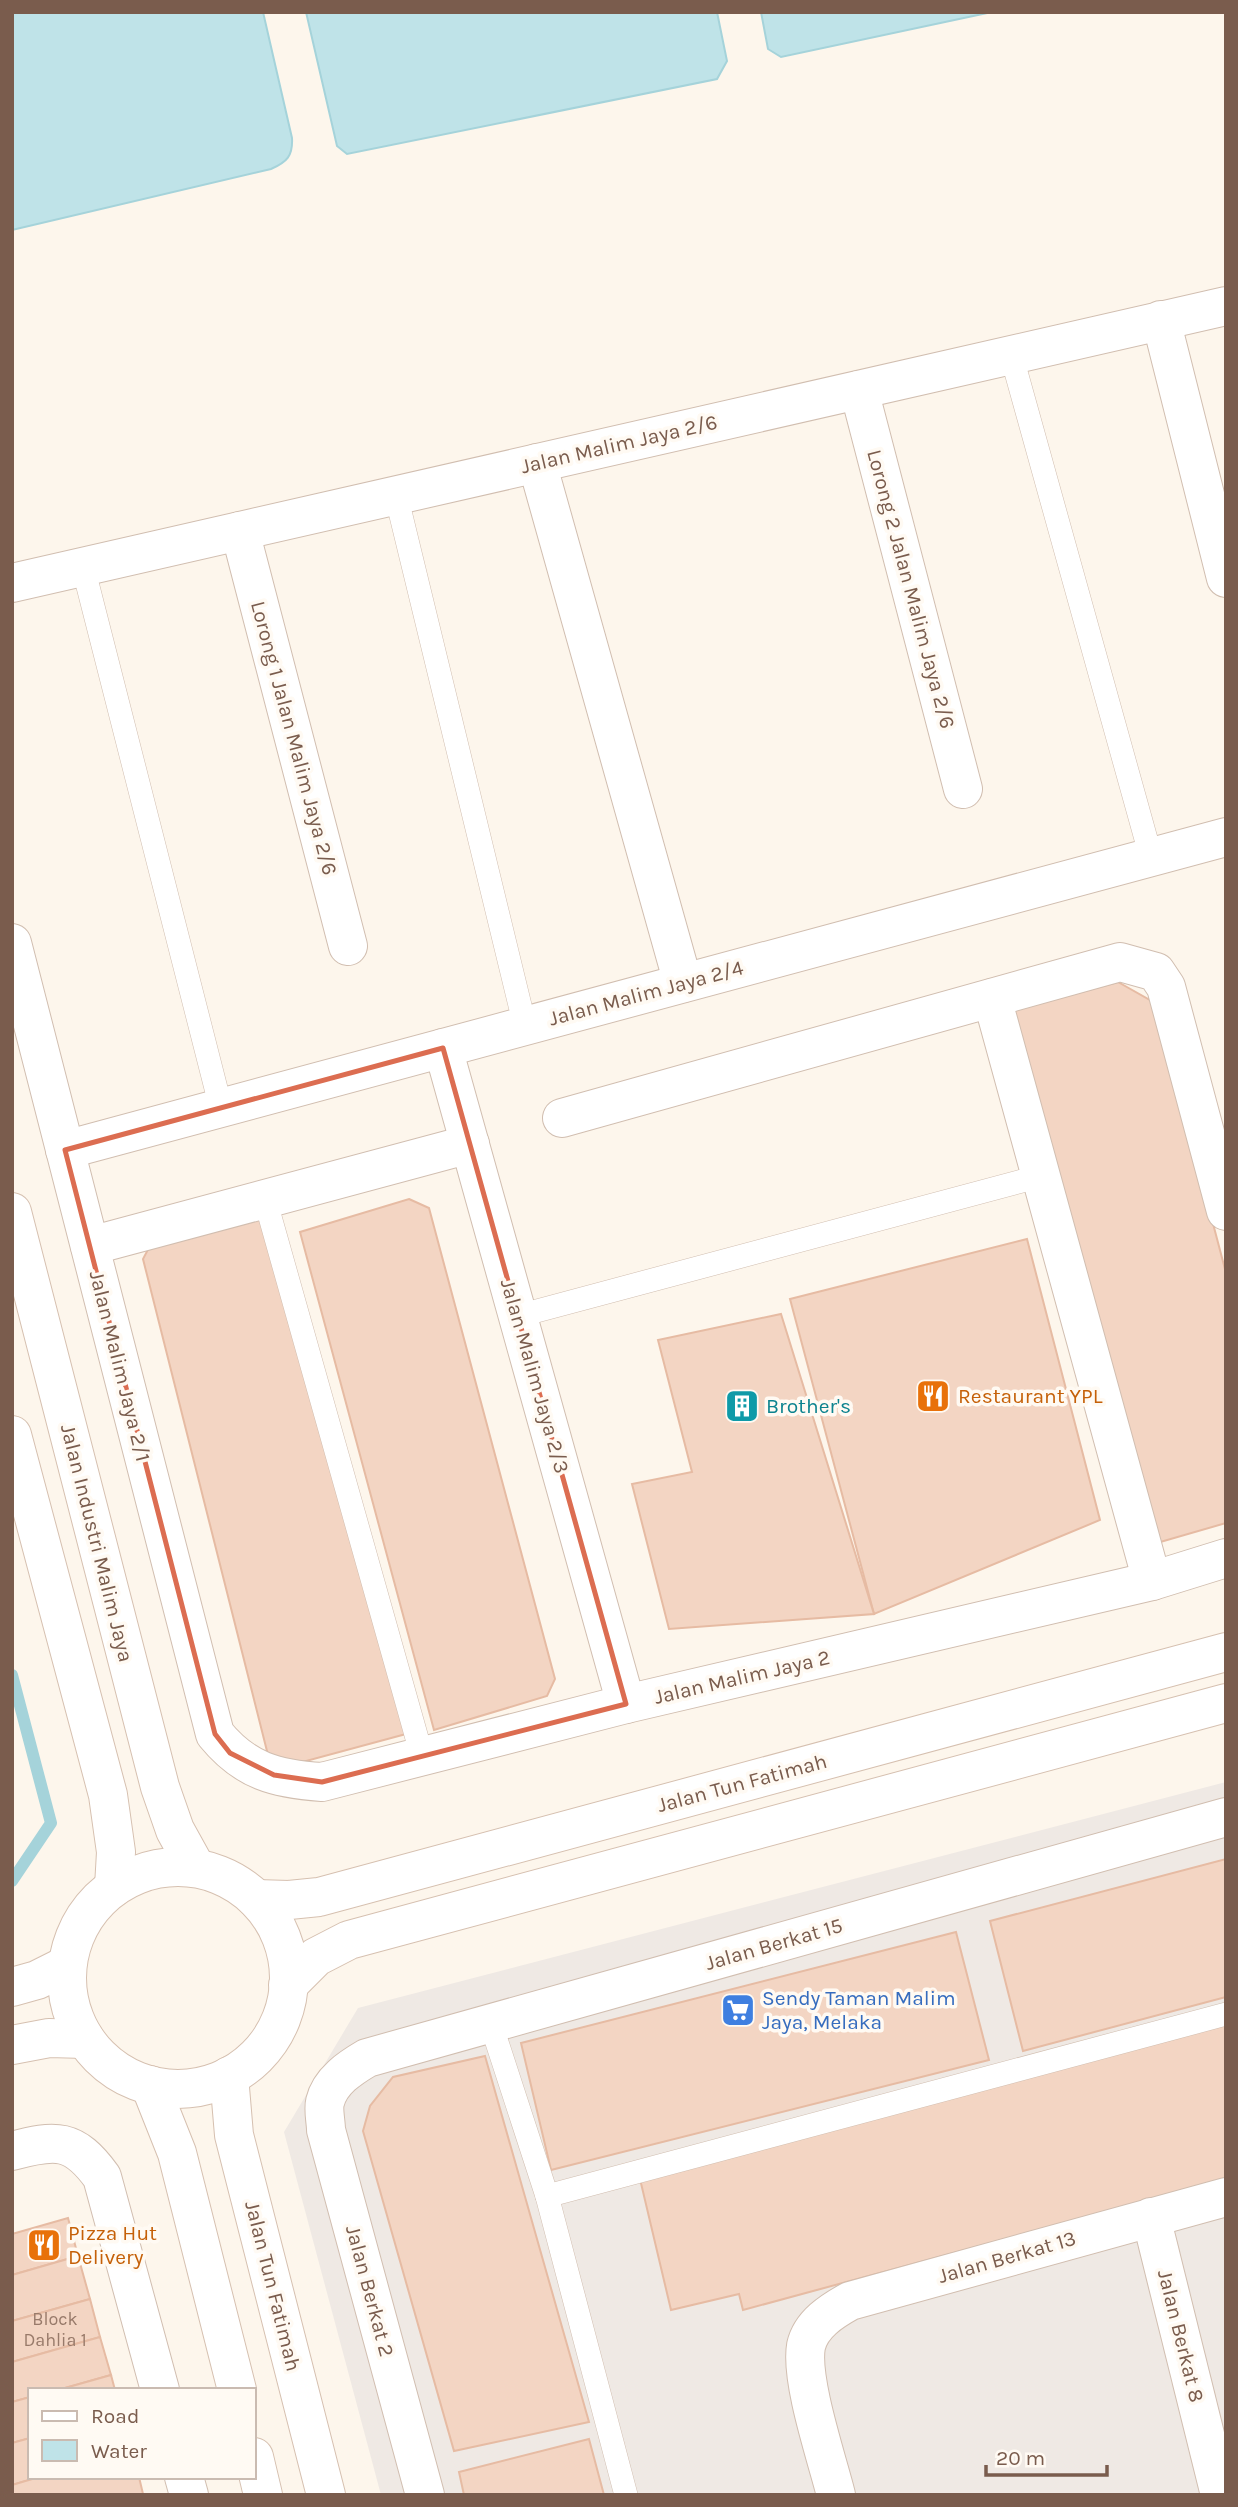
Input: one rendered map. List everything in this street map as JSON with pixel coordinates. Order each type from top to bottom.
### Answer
[{"type":"street","name":"Jalan Malim Jaya 2/6","points":[[12,583],[1226,306]]},
{"type":"street","points":[[1161,320],[1226,578]]},
{"type":"street","name":"Lorong 2 Jalan Malim Jaya 2/6","points":[[859,390],[963,789]]},
{"type":"street","points":[[537,463],[683,983]]},
{"type":"street","name":"Lorong 1 Jalan Malim Jaya 2/6","points":[[240,531],[348,946]]},
{"type":"street","name":"Jalan Malim Jaya 2/4","points":[[65,1150],[1226,837]]},
{"type":"street","name":"Jalan Malim Jaya 2/1","points":[[12,943],[215,1734],[230,1753],[257,1769]]},
{"type":"street","points":[[562,1118],[1120,962],[1156,972],[1166,987],[1226,1211]]},
{"type":"street","points":[[992,998],[1152,1581]]},
{"type":"street","name":"Jalan Malim Jaya 2/3","points":[[443,1048],[626,1704]]},
{"type":"street","points":[[90,1245],[470,1144]]},
{"type":"street","name":"Jalan Industri Malim Jaya","points":[[12,1212],[160,1787],[175,1830],[196,1868]]},
{"type":"street","points":[[12,1435],[108,1795],[116,1852],[114,1888]]},
{"type":"street","name":"Jalan Malim Jaya 2","points":[[257,1769],[299,1780],[321,1782],[626,1704],[1152,1581],[1226,1558]]},
{"type":"street","name":"Jalan Tun Fatimah","points":[[256,1899],[289,1900],[319,1896],[1226,1652]]},
{"type":"street","points":[[288,1984],[316,1957],[349,1940],[1226,1703]]},
{"type":"street","name":"Jalan Berkat 15","points":[[332,2087],[348,2069],[367,2058],[1226,1817]]},
{"type":"street","points":[[196,1868],[239,1884],[271,1917],[282,1938],[288,1961],[285,2006],[277,2027],[265,2046],[249,2063],[229,2076],[204,2086],[177,2089],[150,2085],[124,2076],[103,2060],[85,2039],[73,2016],[67,1991],[67,1965],[82,1921],[96,1903],[114,1888],[132,1877],[153,1870],[196,1868]]},
{"type":"street","points":[[12,1987],[37,1980],[67,1965]]},
{"type":"street","points":[[12,2045],[49,2038],[85,2039]]},
{"type":"street","name":"Jalan Tun Fatimah","points":[[229,2076],[234,2135],[326,2495]]},
{"type":"street","points":[[150,2085],[177,2153],[236,2388]]},
{"type":"street","name":"Jalan Berkat 2","points":[[332,2087],[324,2103],[326,2130],[425,2495]]},
{"type":"street","points":[[27,2147],[69,2146],[90,2159],[102,2177],[159,2388]]},
{"type":"street","name":"Jalan Berkat 13","points":[[836,2495],[805,2373],[806,2344],[824,2315],[850,2301],[1226,2197]]},
{"type":"street","name":"Jalan Berkat 8","points":[[1151,2217],[1220,2495]]},
{"type":"street","points":[[256,2465],[263,2495]]},
{"type":"lane","points":[[1012,354],[1151,857]]},
{"type":"lane","points":[[396,495],[526,1026]]},
{"type":"lane","points":[[83,567],[221,1108]]},
{"type":"lane","points":[[518,1317],[1041,1177]]},
{"type":"lane","points":[[265,1199],[422,1756]]},
{"type":"lane","points":[[547,2196],[1226,2014]]},
{"type":"lane","points":[[491,2024],[547,2196],[626,2495]]},
{"type":"highlighted area","points":[[443,1048],[626,1704],[322,1782],[274,1775],[230,1753],[215,1734],[65,1150]]},
{"type":"shaded area","points":[[1226,1782],[1226,2495],[381,2495],[284,2132],[358,2008]]},
{"type":"water","points":[[12,12],[263,12],[292,138],[290,154],[285,161],[271,169],[12,230]]},
{"type":"water","points":[[306,12],[717,12],[727,61],[717,79],[347,154],[337,146]]},
{"type":"water","points":[[761,12],[992,12],[781,57],[768,49]]},
{"type":"building","points":[[1118,982],[1155,1003],[1226,1273],[1226,1523],[1150,1545],[1011,1011]]},
{"type":"building","points":[[409,1199],[429,1208],[555,1679],[547,1696],[434,1730],[300,1232]]},
{"type":"building","points":[[266,1212],[406,1734],[284,1767],[269,1759],[143,1259],[155,1236]]},
{"type":"building","points":[[1027,1239],[1100,1520],[874,1614],[790,1299]]},
{"type":"building","name":"Brother's","points":[[781,1314],[874,1614],[669,1629],[632,1484],[692,1472],[658,1340]]},
{"type":"building","points":[[1226,1859],[1226,1997],[1023,2051],[990,1921]]},
{"type":"building","points":[[956,1932],[989,2060],[551,2170],[521,2043]]},
{"type":"building","points":[[1226,2019],[1226,2179],[743,2310],[739,2294],[671,2310],[640,2179]]},
{"type":"building","points":[[485,2056],[589,2422],[454,2451],[363,2131],[370,2106],[393,2077]]},
{"type":"building","name":"Pizza Hut Delivery","points":[[68,2218],[78,2256],[12,2275],[12,2234]]},
{"type":"building","points":[[78,2256],[90,2299],[12,2321],[12,2275]]},
{"type":"building","points":[[90,2299],[100,2337],[12,2362],[12,2321]]},
{"type":"building","points":[[100,2337],[111,2375],[65,2388],[28,2388],[28,2398],[12,2402],[12,2362]]},
{"type":"building","points":[[111,2375],[114,2388],[65,2388]]},
{"type":"building","points":[[28,2398],[28,2439],[12,2443],[12,2402]]},
{"type":"building","points":[[28,2439],[28,2479],[32,2479],[12,2485],[12,2443]]},
{"type":"building","points":[[589,2439],[604,2495],[464,2495],[459,2472]]},
{"type":"building","points":[[32,2479],[139,2479],[143,2494],[12,2495],[12,2485]]},
{"type":"waterway","points":[[12,1675],[51,1823],[12,1881]]},
{"type":"place","name":"Restaurant YPL","points":[[933,1396]]},
{"type":"place","name":"Brother's","points":[[742,1406]]},
{"type":"place","name":"Sendy Taman Malim Jaya, Melaka","points":[[738,2010]]},
{"type":"place","name":"Pizza Hut Delivery","points":[[44,2245]]}]
